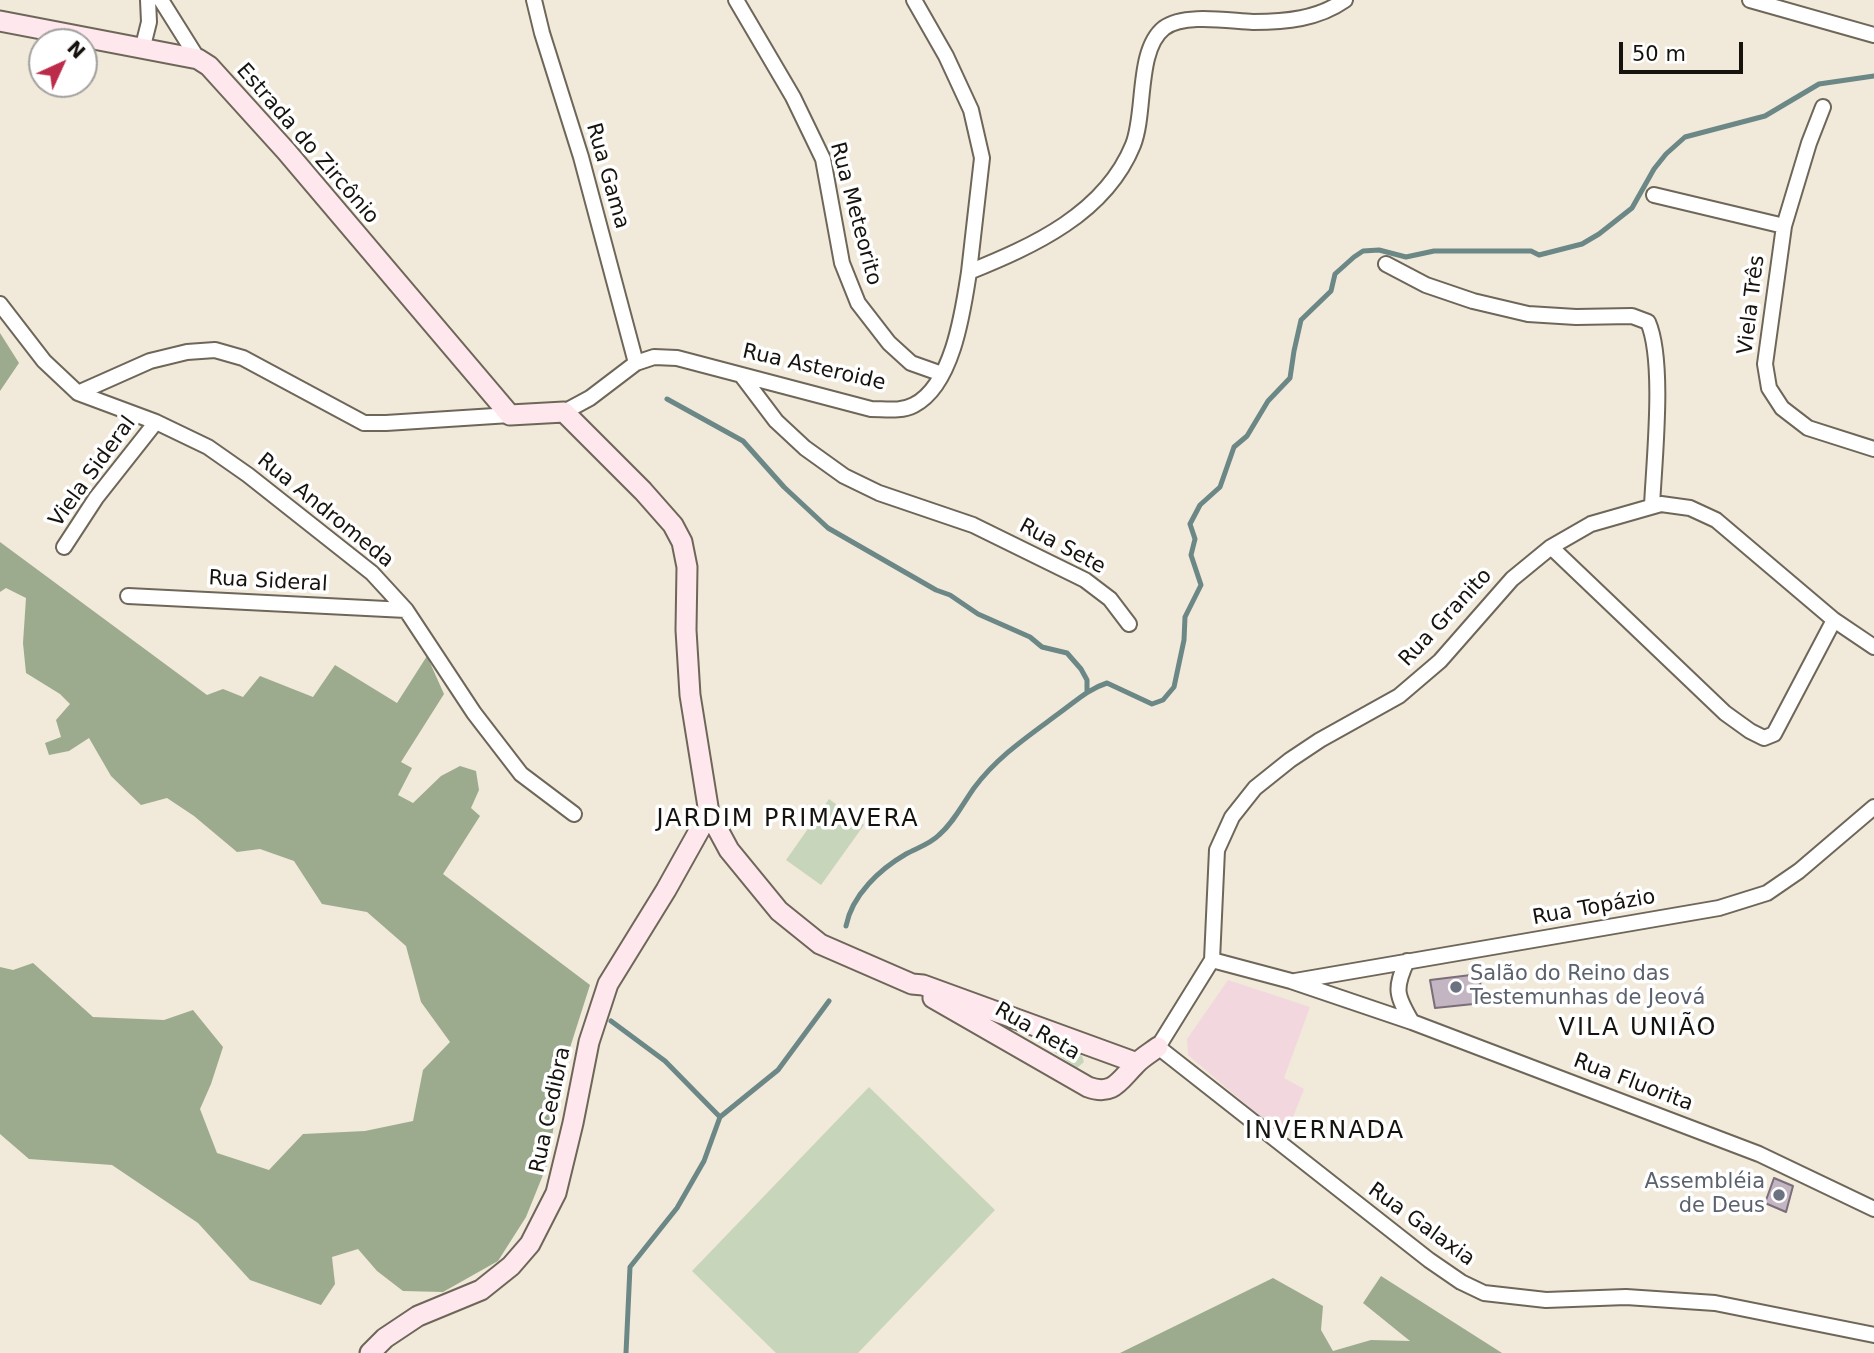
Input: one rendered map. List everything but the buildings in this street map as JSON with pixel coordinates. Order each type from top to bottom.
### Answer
[{"type":"street","points":[[142,50],[149,22],[148,0]]},
{"type":"street","points":[[161,0],[198,59]]},
{"type":"street","name":"Rua Gama","points":[[534,0],[541,33],[581,157],[636,363]]},
{"type":"street","name":"Rua Meteorito","points":[[736,0],[793,97],[823,159],[842,262],[858,303],[889,343],[911,363],[942,374]]},
{"type":"street","name":"Rua Asteroide","points":[[510,415],[564,412],[590,398],[636,363],[654,358],[677,358],[871,409],[901,410],[914,405],[928,394],[942,374],[955,339],[969,272],[982,158],[971,110],[946,56],[914,0]]},
{"type":"street","points":[[969,272],[1025,249],[1056,231],[1095,200],[1121,168],[1136,133],[1147,58],[1164,29],[1180,21],[1256,22],[1306,19],[1335,8],[1345,0]]},
{"type":"street","points":[[1750,0],[1874,35]]},
{"type":"street","points":[[0,21],[198,59]]},
{"type":"street","name":"Estrada do Zircônio","points":[[198,59],[219,76],[286,151],[510,415]]},
{"type":"street","name":"Viela Três","points":[[1823,107],[1784,226],[1765,364],[1769,388],[1782,408],[1808,428],[1874,449]]},
{"type":"street","points":[[1654,195],[1784,226]]},
{"type":"street","points":[[1386,264],[1426,285],[1473,302],[1528,314],[1632,316],[1647,323],[1653,342],[1656,416],[1652,506]]},
{"type":"street","name":"Rua Andromeda","points":[[0,304],[44,361],[78,393],[156,422],[208,447],[248,475],[372,573],[406,610],[474,713],[521,775],[574,814]]},
{"type":"street","points":[[78,393],[150,361],[187,352],[215,350],[243,358],[363,423],[510,415]]},
{"type":"street","name":"Rua Sete","points":[[742,376],[776,421],[805,449],[844,476],[879,493],[973,525],[1092,584],[1110,599],[1129,624]]},
{"type":"street","points":[[564,412],[673,525],[682,542],[687,567],[690,695],[709,813]]},
{"type":"street","name":"Viela Sideral","points":[[65,547],[96,498],[156,422]]},
{"type":"street","name":"Rua Granito","points":[[1158,1048],[1212,960],[1217,850],[1232,817],[1255,788],[1320,740],[1399,695],[1440,661],[1511,579],[1551,547],[1591,524],[1661,504],[1690,508],[1716,520],[1833,620],[1874,647]]},
{"type":"street","points":[[1551,547],[1725,713],[1764,738],[1774,734],[1833,620]]},
{"type":"street","name":"Rua Sideral","points":[[128,596],[406,610]]},
{"type":"street","name":"Rua Topázio","points":[[1291,981],[1719,908],[1767,893],[1799,871],[1874,807]]},
{"type":"street","name":"Rua Reta","points":[[709,813],[729,850],[779,911],[820,944],[912,984],[1088,1087],[1101,1091],[1114,1087],[1137,1063],[1158,1048]]},
{"type":"street","name":"Rua Cedibra","points":[[370,1353],[385,1338],[418,1316],[481,1290],[511,1266],[530,1244],[556,1193],[589,1042],[608,984],[666,890],[709,813]]},
{"type":"street","name":"Rua Fluorita","points":[[1212,960],[1291,981],[1412,1022],[1759,1154],[1874,1209]]},
{"type":"street","points":[[1407,961],[1397,990],[1399,1000],[1412,1022]]},
{"type":"street","name":"Rua Reta","points":[[912,984],[923,985],[1137,1063]]},
{"type":"street","name":"Rua Galaxia","points":[[1158,1048],[1429,1260],[1461,1282],[1484,1293],[1546,1300],[1626,1297],[1715,1303],[1874,1335]]},
{"type":"shaded area","points":[[1228,980],[1310,1007],[1284,1078],[1304,1089],[1285,1138],[1188,1055],[1187,1039]]},
{"type":"green space","points":[[0,333],[19,363],[0,391]]},
{"type":"green space","points":[[0,542],[207,695],[223,689],[243,697],[260,676],[313,697],[335,665],[397,703],[427,656],[444,694],[401,762],[412,768],[398,795],[413,803],[441,776],[460,766],[476,771],[479,790],[471,808],[480,816],[443,874],[590,985],[560,1079],[549,1160],[526,1217],[498,1261],[443,1292],[403,1291],[377,1271],[358,1249],[332,1257],[335,1284],[321,1305],[250,1280],[198,1223],[112,1165],[29,1159],[0,1134],[0,967],[13,970],[33,963],[93,1017],[164,1020],[193,1010],[223,1047],[200,1109],[217,1153],[269,1170],[303,1134],[365,1131],[413,1121],[423,1070],[450,1042],[421,1002],[406,946],[367,912],[322,904],[294,861],[260,849],[237,852],[194,816],[167,798],[141,805],[111,776],[89,738],[69,751],[49,755],[45,743],[61,737],[56,720],[70,704],[60,694],[26,673],[23,643],[26,598],[6,588],[0,592]]},
{"type":"green space","points":[[829,799],[864,825],[821,885],[786,860]]},
{"type":"green space","points":[[1010,1022],[1082,1056],[1084,1062],[1077,1068]]},
{"type":"green space","points":[[869,1087],[995,1210],[858,1353],[776,1353],[692,1271]]},
{"type":"green space","points":[[1381,1276],[1502,1353],[1120,1353],[1273,1278],[1323,1306],[1321,1330],[1333,1351],[1371,1340],[1410,1341],[1363,1303]]},
{"type":"waterway","points":[[846,926],[854,904],[877,875],[896,860],[935,838],[949,825],[992,767],[1024,739],[1082,696],[1107,683],[1152,704],[1163,700],[1174,687],[1184,640],[1185,617],[1201,585],[1191,555],[1195,539],[1190,524],[1200,505],[1220,487],[1234,447],[1247,436],[1268,401],[1290,378],[1301,320],[1331,291],[1335,274],[1354,257],[1363,251],[1379,250],[1406,257],[1434,251],[1531,251],[1539,255],[1582,244],[1632,208],[1654,169],[1685,137],[1765,116],[1819,84],[1874,76]]},
{"type":"waterway","points":[[667,399],[743,441],[784,487],[828,528],[936,590],[950,595],[978,614],[1030,637],[1042,647],[1067,653],[1087,680],[1087,691]]},
{"type":"waterway","points":[[626,1353],[630,1267],[677,1208],[704,1161],[720,1117],[778,1070],[829,1001]]},
{"type":"waterway","points":[[611,1021],[665,1061],[720,1117]]},
{"type":"place","name":"Salão do Reino das Testemunhas de Jeová","points":[[1456,987]]},
{"type":"place","name":"Assembléia de Deus","points":[[1779,1195]]},
{"type":"district","name":"JARDIM PRIMAVERA","points":[[788,820]]},
{"type":"district","name":"VILA UNIÃO","points":[[1638,1029]]},
{"type":"district","name":"INVERNADA","points":[[1325,1132]]}]
